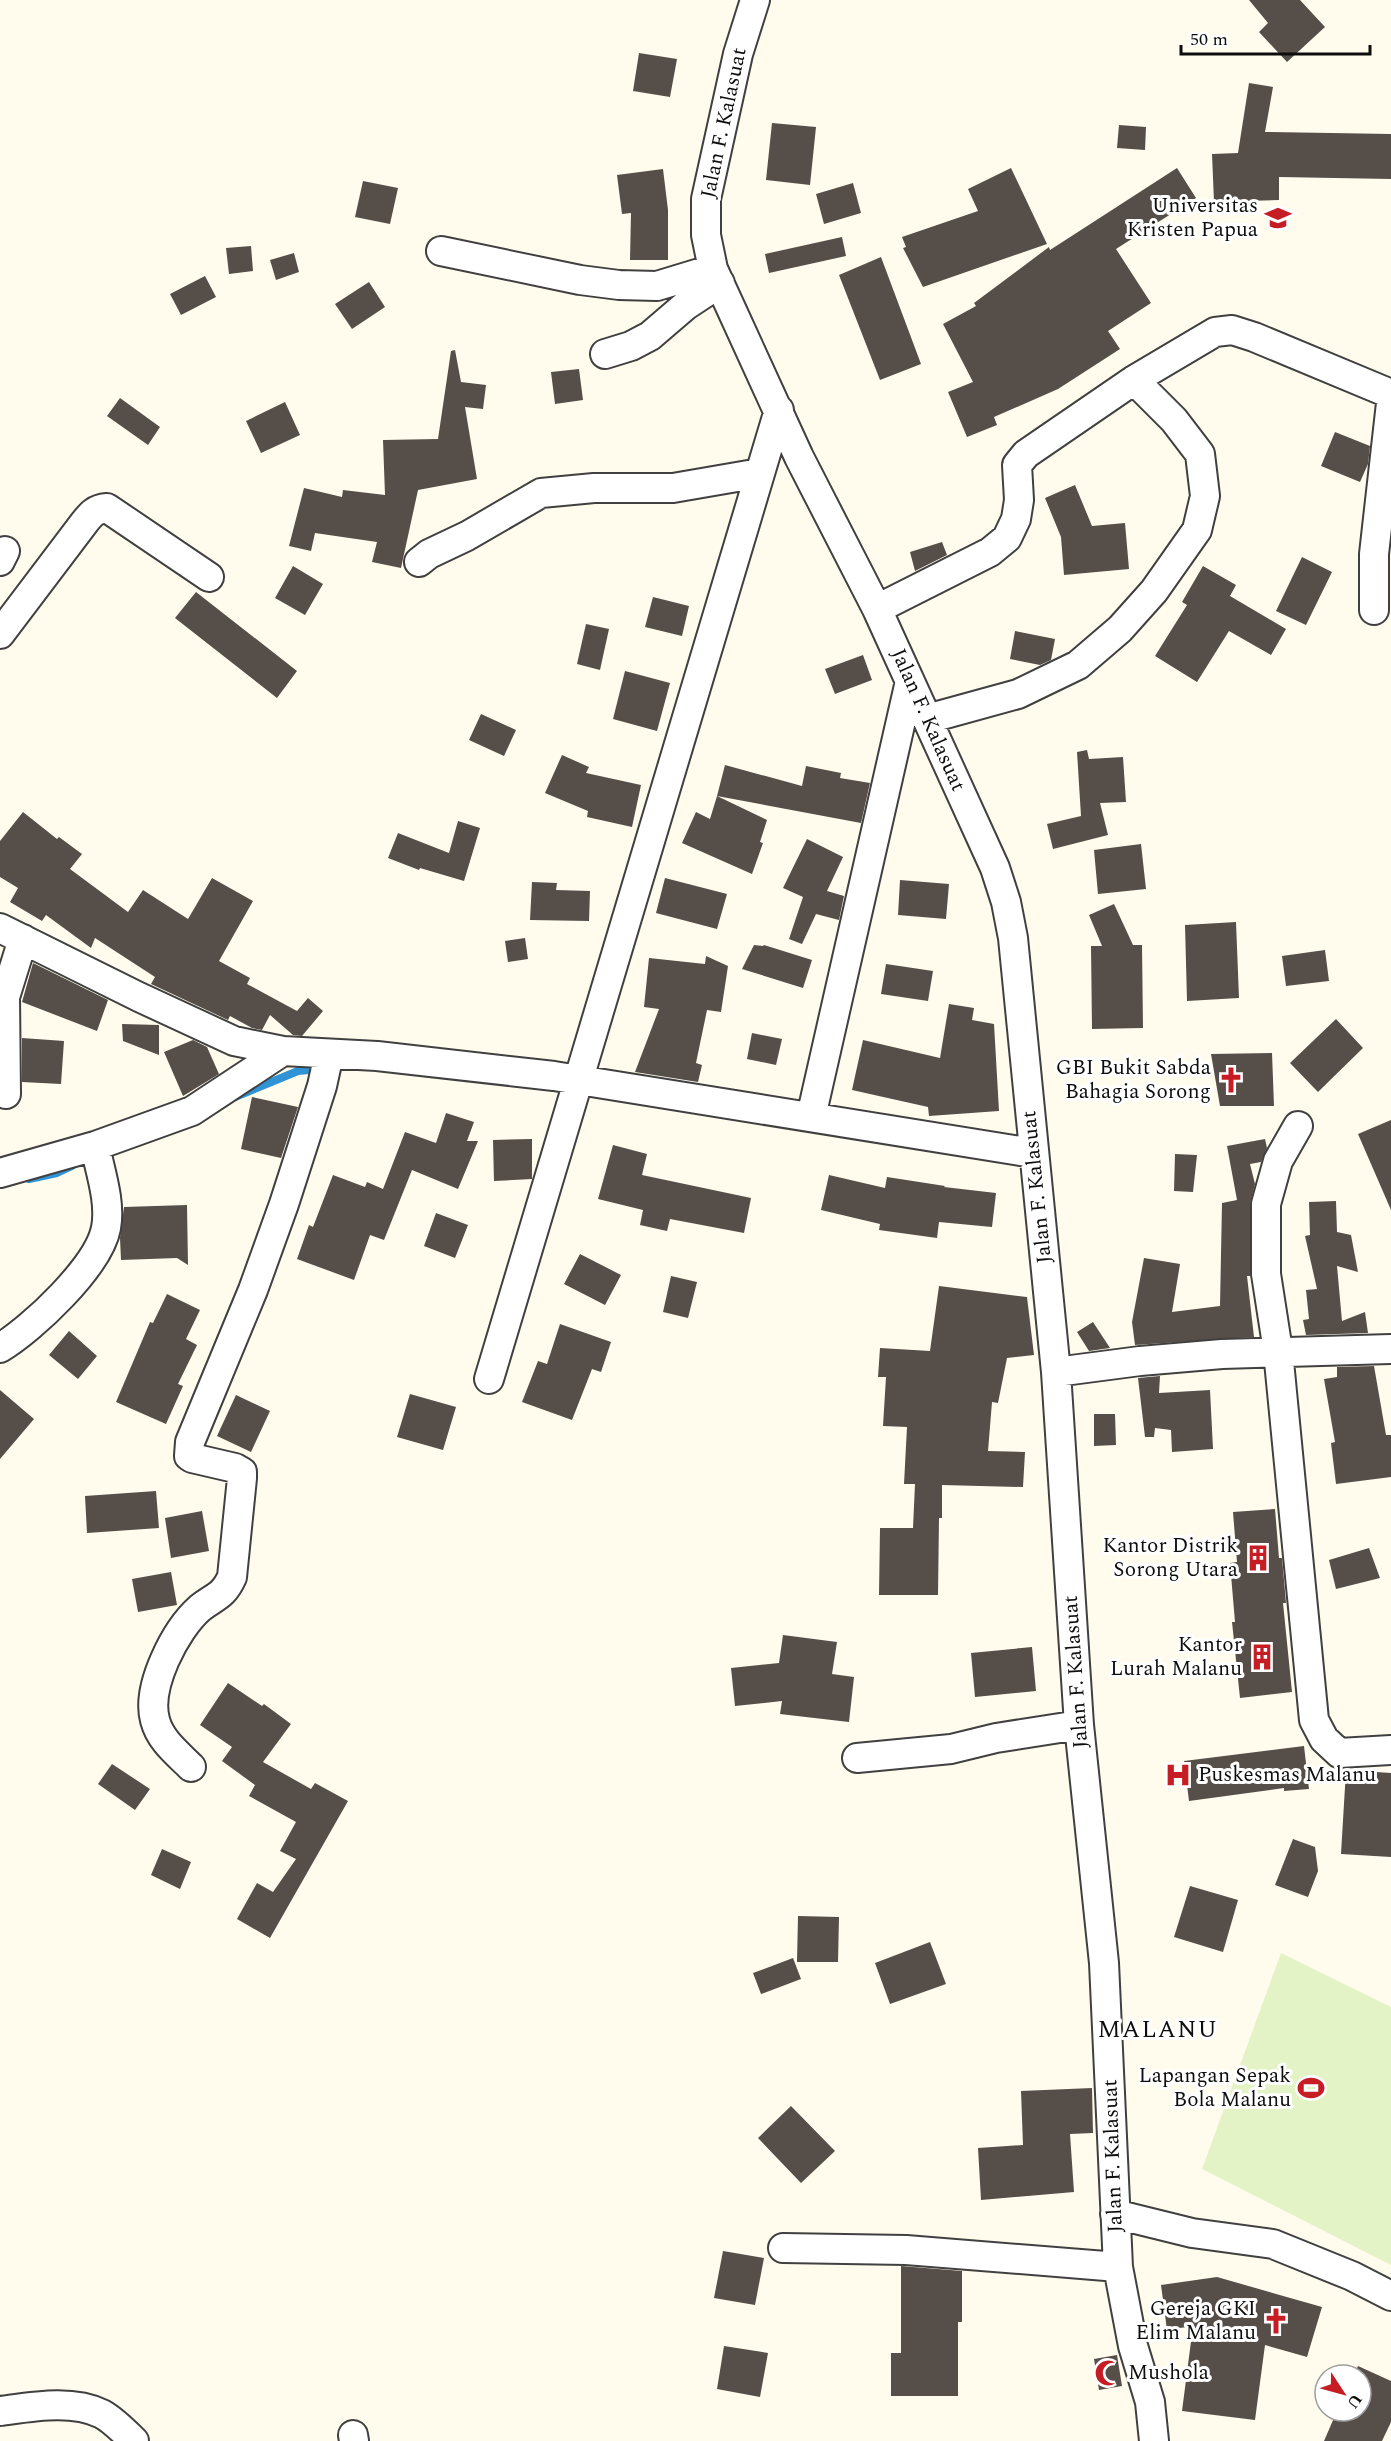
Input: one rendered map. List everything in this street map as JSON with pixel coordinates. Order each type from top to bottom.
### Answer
[{"type":"street","name":"Jalan F. Kalasuat","points":[[754,0],[738,54],[706,198],[706,235],[717,276],[799,457],[877,609],[996,868],[1013,938],[1056,1372],[1079,1725],[1104,1963],[1118,2267],[1133,2346],[1150,2402],[1154,2441]]},
{"type":"street","points":[[441,251],[580,280],[619,285],[657,286],[717,276]]},
{"type":"street","points":[[604,354],[631,346],[650,336],[717,276]]},
{"type":"street","points":[[877,609],[990,552],[1006,538],[1016,519],[1019,500],[1017,465],[1026,454],[1134,380],[1215,332],[1232,330],[1391,394]]},
{"type":"street","points":[[927,719],[1018,694],[1078,665],[1120,629],[1154,591],[1197,530],[1205,496],[1200,454],[1174,420],[1134,380]]},
{"type":"street","points":[[1374,610],[1374,554],[1391,403]]},
{"type":"street","points":[[489,1378],[779,410]]},
{"type":"street","points":[[419,562],[429,554],[466,536],[541,493],[594,488],[673,488],[760,473]]},
{"type":"street","points":[[0,634],[94,510],[100,508],[107,508],[209,577]]},
{"type":"street","points":[[810,1117],[910,681]]},
{"type":"street","points":[[6,1094],[5,997],[11,933],[139,998],[234,1041],[283,1051],[326,1068],[445,1063],[554,1076],[1033,1153]]},
{"type":"street","points":[[0,1173],[97,1155],[192,1111],[283,1051]]},
{"type":"street","points":[[191,1767],[168,1744],[159,1731],[154,1718],[155,1692],[161,1668],[179,1632],[200,1608],[219,1597],[227,1588],[232,1577],[242,1472],[235,1468],[192,1458],[189,1456],[190,1442],[253,1290],[298,1165],[326,1068]]},
{"type":"street","points":[[1298,1126],[1278,1161],[1266,1204],[1266,1274],[1278,1351],[1314,1720],[1324,1739],[1339,1753],[1391,1750]]},
{"type":"street","points":[[0,1348],[55,1303],[77,1280],[95,1253],[106,1229],[106,1204],[97,1155]]},
{"type":"street","points":[[1056,1372],[1140,1361],[1278,1351],[1391,1349]]},
{"type":"street","points":[[857,1758],[951,1749],[996,1738],[1079,1725]]},
{"type":"street","points":[[1115,2214],[1192,2233],[1273,2244],[1352,2276],[1391,2296]]},
{"type":"street","points":[[783,2248],[906,2250],[1118,2267]]},
{"type":"street","points":[[0,2411],[52,2406],[79,2408],[101,2414],[134,2441]]},
{"type":"green space","name":"Lapangan Sepak Bola Malanu","points":[[1281,1953],[1391,2007],[1391,2265],[1202,2169]]},
{"type":"building","points":[[1249,0],[1300,0],[1325,27],[1287,62],[1259,32],[1268,23]]},
{"type":"building","points":[[639,53],[677,59],[670,97],[633,91]]},
{"type":"building","points":[[1249,83],[1273,87],[1265,132],[1391,134],[1391,179],[1279,177],[1279,200],[1214,202],[1212,154],[1238,153]]},
{"type":"building","points":[[772,123],[816,127],[810,185],[766,180]]},
{"type":"building","points":[[1119,125],[1146,127],[1145,150],[1117,148]]},
{"type":"building","points":[[1011,168],[1047,244],[923,287],[903,248],[906,247],[902,237],[978,211],[968,189]]},
{"type":"building","points":[[1177,168],[1196,198],[1116,249],[1151,303],[1108,331],[1120,349],[1058,389],[994,417],[997,425],[967,437],[948,392],[973,382],[943,324],[976,306],[974,303],[1049,247],[1050,250]]},
{"type":"building","points":[[663,169],[668,210],[668,260],[630,260],[631,213],[622,214],[617,175]]},
{"type":"building","points":[[363,181],[398,188],[390,224],[355,217]]},
{"type":"building","points":[[853,183],[861,213],[824,224],[816,194]]},
{"type":"building","points":[[842,237],[846,256],[769,273],[765,254]]},
{"type":"building","points":[[251,246],[253,271],[229,274],[226,248]]},
{"type":"building","points":[[294,253],[299,272],[276,280],[270,260]]},
{"type":"building","points":[[881,257],[921,364],[880,380],[839,275]]},
{"type":"building","points":[[205,276],[216,297],[181,315],[170,294]]},
{"type":"building","points":[[369,282],[385,307],[352,329],[335,304]]},
{"type":"building","points":[[455,350],[461,382],[486,385],[483,409],[465,407],[477,479],[418,490],[401,568],[372,562],[377,542],[315,533],[311,551],[289,546],[304,488],[342,497],[343,490],[385,495],[383,440],[438,439],[451,351]]},
{"type":"building","points":[[579,369],[583,400],[555,404],[551,372]]},
{"type":"building","points":[[120,398],[160,427],[148,445],[107,416]]},
{"type":"building","points":[[285,402],[300,435],[261,453],[246,421]]},
{"type":"building","points":[[1335,432],[1370,446],[1368,464],[1360,482],[1321,466]]},
{"type":"building","points":[[1075,485],[1092,526],[1125,523],[1129,569],[1064,575],[1061,537],[1045,498]]},
{"type":"building","points":[[942,542],[947,555],[915,571],[910,552]]},
{"type":"building","points":[[1302,557],[1332,572],[1306,625],[1276,611]]},
{"type":"building","points":[[293,566],[323,584],[305,615],[275,598]]},
{"type":"building","points":[[1203,566],[1236,585],[1230,596],[1286,629],[1271,655],[1229,631],[1197,682],[1155,656],[1187,605],[1182,602]]},
{"type":"building","points":[[196,592],[297,671],[277,698],[175,618]]},
{"type":"building","points":[[653,597],[689,606],[682,636],[645,627]]},
{"type":"building","points":[[586,624],[609,629],[600,670],[577,664]]},
{"type":"building","points":[[1015,631],[1055,639],[1051,660],[1040,665],[1010,659]]},
{"type":"building","points":[[863,655],[872,680],[835,694],[825,669]]},
{"type":"building","points":[[625,671],[670,683],[657,731],[613,719]]},
{"type":"building","points":[[481,714],[516,730],[504,756],[469,740]]},
{"type":"building","points":[[1087,750],[1089,759],[1123,757],[1126,802],[1100,803],[1108,835],[1053,849],[1047,824],[1081,816],[1077,752]]},
{"type":"building","points":[[562,755],[589,767],[586,773],[641,785],[632,827],[587,817],[588,811],[545,793]]},
{"type":"building","points":[[725,765],[802,786],[806,766],[841,773],[840,778],[870,783],[861,823],[717,796]]},
{"type":"building","points":[[717,796],[767,820],[760,842],[763,843],[752,874],[682,843],[696,812],[710,819]]},
{"type":"building","points":[[23,812],[57,839],[59,837],[82,854],[70,869],[128,912],[143,890],[188,919],[212,878],[253,901],[219,961],[250,978],[247,984],[297,1011],[308,998],[323,1011],[302,1036],[293,1035],[270,1015],[262,1030],[252,1028],[230,1016],[228,1020],[151,984],[155,977],[95,938],[91,948],[46,915],[42,921],[10,902],[18,888],[0,877],[0,841]]},
{"type":"building","points":[[458,821],[480,828],[464,881],[420,868],[419,870],[388,858],[398,833],[449,853]]},
{"type":"building","points":[[807,839],[843,857],[827,891],[844,896],[839,920],[816,914],[802,944],[789,939],[803,897],[783,888]]},
{"type":"building","points":[[1141,844],[1146,889],[1098,894],[1094,850]]},
{"type":"building","points":[[665,878],[727,894],[717,929],[656,913]]},
{"type":"building","points":[[900,880],[949,884],[946,919],[898,915]]},
{"type":"building","points":[[532,882],[557,883],[556,890],[590,891],[589,921],[530,920]]},
{"type":"building","points":[[1114,904],[1133,945],[1142,945],[1143,1028],[1092,1029],[1091,946],[1102,946],[1089,915]]},
{"type":"building","points":[[1236,922],[1239,998],[1187,1001],[1185,925]]},
{"type":"building","points":[[525,938],[528,959],[508,962],[505,941]]},
{"type":"building","points":[[754,945],[764,945],[812,960],[803,988],[742,969]]},
{"type":"building","points":[[1325,950],[1329,981],[1286,986],[1282,956]]},
{"type":"building","points":[[706,956],[728,966],[721,1012],[707,1010],[696,1063],[702,1065],[698,1082],[635,1072],[659,1009],[644,1007],[649,958],[705,964]]},
{"type":"building","points":[[33,963],[108,1000],[97,1031],[22,1002]]},
{"type":"building","points":[[886,964],[933,971],[928,1001],[881,994]]},
{"type":"building","points":[[949,1004],[974,1008],[972,1020],[994,1024],[999,1111],[929,1116],[928,1107],[852,1090],[863,1040],[940,1058]]},
{"type":"building","points":[[1336,1019],[1363,1048],[1318,1092],[1290,1063]]},
{"type":"building","points":[[122,1024],[159,1025],[159,1055],[123,1041]]},
{"type":"building","points":[[752,1033],[782,1039],[776,1065],[747,1059]]},
{"type":"building","points":[[22,1038],[64,1041],[61,1084],[22,1082]]},
{"type":"building","points":[[193,1040],[207,1047],[219,1074],[183,1096],[164,1052]]},
{"type":"building","name":"GBI Bukit Sabda Bahagia Sorong","points":[[1272,1053],[1274,1106],[1220,1106],[1211,1054]]},
{"type":"building","points":[[252,1097],[298,1107],[281,1158],[241,1149]]},
{"type":"building","points":[[446,1113],[474,1122],[467,1141],[478,1141],[458,1189],[412,1170],[384,1240],[370,1235],[354,1280],[297,1259],[309,1225],[313,1227],[333,1175],[365,1187],[367,1182],[383,1189],[405,1132],[436,1143]]},
{"type":"building","points":[[1391,1120],[1391,1210],[1358,1134]]},
{"type":"building","points":[[532,1139],[532,1179],[494,1181],[493,1140]]},
{"type":"building","points":[[1265,1139],[1267,1148],[1261,1162],[1250,1164],[1255,1184],[1250,1204],[1250,1276],[1247,1276],[1254,1337],[1135,1345],[1132,1322],[1144,1258],[1180,1264],[1172,1312],[1220,1306],[1222,1203],[1237,1200],[1227,1146]]},
{"type":"building","points":[[613,1145],[647,1154],[642,1175],[751,1198],[744,1233],[670,1219],[667,1231],[640,1225],[643,1210],[598,1199]]},
{"type":"building","points":[[1175,1154],[1197,1155],[1193,1192],[1174,1191]]},
{"type":"building","points":[[829,1175],[885,1188],[887,1177],[996,1193],[992,1227],[939,1222],[937,1238],[879,1230],[880,1224],[821,1210]]},
{"type":"building","points":[[1336,1201],[1337,1232],[1351,1235],[1358,1272],[1337,1266],[1342,1321],[1365,1312],[1368,1333],[1306,1335],[1303,1320],[1309,1319],[1306,1290],[1317,1289],[1305,1236],[1310,1235],[1309,1202]]},
{"type":"building","points":[[187,1205],[188,1265],[177,1258],[121,1260],[120,1238],[124,1207]]},
{"type":"building","points":[[436,1213],[468,1225],[455,1258],[424,1246]]},
{"type":"building","points":[[580,1254],[621,1275],[605,1305],[564,1284]]},
{"type":"building","points":[[671,1276],[697,1282],[688,1318],[663,1312]]},
{"type":"building","points":[[939,1286],[1027,1297],[1034,1355],[1007,1358],[998,1403],[992,1402],[988,1451],[1025,1452],[1023,1487],[942,1485],[938,1595],[879,1595],[880,1528],[913,1528],[915,1484],[904,1484],[907,1427],[883,1426],[886,1377],[878,1377],[880,1348],[930,1351]]},
{"type":"building","points":[[167,1294],[200,1310],[186,1339],[197,1345],[178,1384],[183,1386],[166,1424],[116,1402],[150,1322],[153,1323]]},
{"type":"building","points":[[1093,1322],[1110,1348],[1089,1351],[1077,1332]]},
{"type":"building","points":[[560,1324],[611,1342],[601,1372],[592,1369],[572,1420],[522,1402],[538,1361],[547,1364]]},
{"type":"building","points":[[69,1331],[97,1356],[78,1379],[49,1355]]},
{"type":"building","points":[[1374,1366],[1386,1435],[1391,1435],[1391,1477],[1336,1484],[1331,1443],[1335,1442],[1324,1379],[1337,1377],[1337,1367]]},
{"type":"building","points":[[1160,1376],[1159,1393],[1210,1390],[1213,1449],[1172,1452],[1171,1430],[1155,1428],[1154,1437],[1145,1437],[1138,1378]]},
{"type":"building","points":[[0,1390],[34,1419],[0,1459]]},
{"type":"building","points":[[410,1394],[456,1407],[443,1450],[397,1437]]},
{"type":"building","points":[[236,1395],[270,1411],[251,1452],[217,1436]]},
{"type":"building","points":[[1094,1414],[1115,1414],[1116,1445],[1094,1446]]},
{"type":"building","points":[[156,1491],[159,1528],[87,1533],[85,1496]]},
{"type":"building","points":[[1275,1509],[1279,1558],[1282,1558],[1286,1603],[1283,1603],[1292,1692],[1240,1698],[1232,1622],[1235,1622],[1230,1563],[1237,1562],[1233,1512]]},
{"type":"building","points":[[202,1511],[209,1551],[171,1558],[165,1518]]},
{"type":"building","points":[[1369,1548],[1380,1578],[1336,1589],[1329,1560]]},
{"type":"building","points":[[171,1572],[177,1605],[138,1612],[132,1579]]},
{"type":"building","points":[[783,1635],[837,1642],[832,1674],[854,1677],[849,1722],[780,1714],[782,1701],[735,1706],[731,1668],[779,1663]]},
{"type":"building","points":[[1032,1647],[1036,1691],[975,1697],[971,1653]]},
{"type":"building","points":[[228,1683],[262,1706],[264,1704],[291,1724],[263,1762],[311,1789],[315,1783],[348,1801],[270,1938],[237,1919],[257,1883],[273,1892],[296,1859],[280,1851],[296,1822],[249,1796],[255,1785],[222,1761],[232,1747],[200,1725]]},
{"type":"building","points":[[1304,1746],[1309,1789],[1284,1791],[1284,1788],[1189,1801],[1184,1761]]},
{"type":"building","points":[[112,1764],[150,1789],[135,1810],[98,1784]]},
{"type":"building","points":[[1346,1770],[1391,1773],[1391,1857],[1341,1854]]},
{"type":"building","points":[[1293,1839],[1315,1847],[1318,1871],[1308,1897],[1275,1885]]},
{"type":"building","points":[[162,1849],[191,1862],[180,1889],[151,1875]]},
{"type":"building","points":[[1190,1886],[1238,1900],[1223,1952],[1174,1937]]},
{"type":"building","points":[[798,1916],[839,1917],[838,1962],[797,1962]]},
{"type":"building","points":[[930,1942],[946,1984],[890,2004],[875,1963]]},
{"type":"building","points":[[793,1958],[801,1979],[761,1994],[753,1973]]},
{"type":"building","points":[[1092,2088],[1093,2133],[1070,2134],[1074,2192],[981,2200],[978,2148],[1023,2145],[1021,2091]]},
{"type":"building","points":[[791,2106],[835,2151],[801,2183],[758,2138]]},
{"type":"building","points":[[723,2251],[764,2258],[755,2305],[714,2298]]},
{"type":"building","points":[[901,2266],[962,2271],[962,2322],[958,2322],[958,2396],[891,2396],[891,2353],[901,2353]]},
{"type":"building","points":[[1217,2277],[1322,2307],[1307,2357],[1265,2345],[1255,2420],[1182,2411],[1193,2326],[1167,2330],[1161,2285]]},
{"type":"building","points":[[724,2346],[768,2353],[760,2397],[717,2389]]},
{"type":"building","name":"Mushola","points":[[1117,2355],[1122,2386],[1099,2390],[1094,2359]]},
{"type":"building","points":[[1373,2373],[1391,2381],[1391,2422],[1382,2441],[1324,2441],[1332,2423],[1373,2423]]},
{"type":"waterway","points":[[235,1097],[298,1071],[320,1069]]},
{"type":"waterway","points":[[29,1179],[57,1173],[72,1166]]},
{"type":"place","name":"Universitas Kristen Papua","points":[[1278,218]]},
{"type":"place","name":"GBI Bukit Sabda Bahagia Sorong","points":[[1231,1080]]},
{"type":"place","name":"Kantor Distrik Sorong Utara","points":[[1258,1558]]},
{"type":"place","name":"Kantor Lurah Malanu","points":[[1262,1657]]},
{"type":"place","name":"Puskesmas Malanu","points":[[1178,1775]]},
{"type":"place","name":"Lapangan Sepak Bola Malanu","points":[[1311,2088]]},
{"type":"place","name":"Gereja GKI Elim Malanu","points":[[1276,2321]]},
{"type":"place","name":"Mushola","points":[[1108,2373]]},
{"type":"district","name":"MALANU","points":[[1158,2030]]}]
